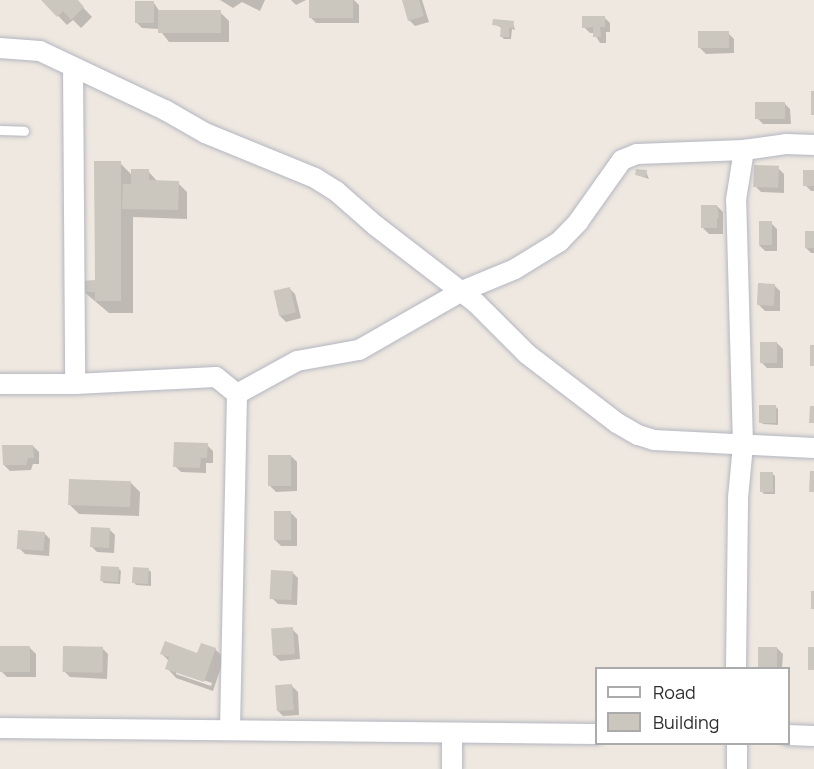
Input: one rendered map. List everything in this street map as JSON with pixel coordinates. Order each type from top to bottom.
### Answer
[{"type":"street","points":[[0,48],[40,51],[165,110],[205,133],[315,178],[336,191],[376,226],[462,291],[527,354],[617,423],[638,435],[654,440],[814,448]]},
{"type":"street","points":[[73,67],[75,384]]},
{"type":"street","points":[[237,394],[297,361],[359,350],[462,291],[514,269],[559,242],[578,222],[622,160],[637,154],[744,150],[786,144],[814,145]]},
{"type":"street","points":[[736,667],[738,498],[743,445],[736,200],[744,150]]},
{"type":"street","points":[[0,384],[75,384],[216,377],[237,394]]},
{"type":"street","points":[[230,729],[237,394]]},
{"type":"street","points":[[0,728],[595,734]]},
{"type":"street","points":[[452,732],[452,769]]},
{"type":"street","points":[[790,735],[814,736]]},
{"type":"street","points":[[737,745],[737,769]]},
{"type":"lane","points":[[0,130],[24,131]]},
{"type":"building","points":[[41,0],[78,0],[84,7],[71,20],[63,11],[57,17]]},
{"type":"building","points":[[309,0],[353,0],[353,18],[309,18]]},
{"type":"building","points":[[402,0],[419,0],[424,16],[408,21]]},
{"type":"building","points":[[135,1],[154,1],[154,23],[135,23]]},
{"type":"building","points":[[158,10],[221,10],[221,33],[158,33]]},
{"type":"building","points":[[582,16],[605,16],[605,27],[600,27],[601,37],[593,37],[593,27],[582,28]]},
{"type":"building","points":[[493,19],[514,21],[513,28],[509,28],[509,37],[500,37],[501,26],[492,25]]},
{"type":"building","points":[[698,31],[729,31],[729,48],[698,48]]},
{"type":"building","points":[[811,91],[814,91],[814,115],[811,115]]},
{"type":"building","points":[[755,102],[785,102],[785,119],[755,119]]},
{"type":"building","points":[[94,161],[121,161],[121,301],[95,301],[95,292],[82,292],[82,281],[95,280]]},
{"type":"building","points":[[754,165],[779,166],[778,188],[753,187]]},
{"type":"building","points":[[131,169],[149,169],[149,180],[179,181],[178,210],[122,209],[123,184],[131,184]]},
{"type":"building","points":[[636,169],[647,170],[646,177],[635,175]]},
{"type":"building","points":[[803,170],[814,170],[814,186],[803,186]]},
{"type":"building","points":[[701,205],[717,205],[719,218],[717,218],[717,228],[701,228]]},
{"type":"building","points":[[759,221],[772,221],[772,245],[759,245]]},
{"type":"building","points":[[805,231],[814,231],[814,248],[805,248]]},
{"type":"building","points":[[758,283],[775,284],[774,306],[757,305]]},
{"type":"building","points":[[290,287],[296,312],[279,316],[273,291]]},
{"type":"building","points":[[760,342],[777,342],[777,363],[760,363]]},
{"type":"building","points":[[810,345],[814,345],[814,366],[810,366]]},
{"type":"building","points":[[759,405],[776,405],[776,423],[759,423]]},
{"type":"building","points":[[810,406],[814,406],[814,423],[809,423]]},
{"type":"building","points":[[174,442],[208,443],[207,458],[201,458],[200,468],[173,467]]},
{"type":"building","points":[[2,445],[33,445],[34,458],[28,458],[26,465],[3,465]]},
{"type":"building","points":[[268,455],[291,455],[291,486],[268,486]]},
{"type":"building","points":[[810,471],[814,471],[814,492],[809,492]]},
{"type":"building","points":[[760,472],[773,472],[773,492],[760,492]]},
{"type":"building","points":[[69,479],[131,481],[130,507],[68,505]]},
{"type":"building","points":[[274,511],[291,511],[291,540],[274,540]]},
{"type":"building","points":[[91,527],[110,528],[109,548],[90,547]]},
{"type":"building","points":[[18,530],[45,532],[44,551],[17,549]]},
{"type":"building","points":[[101,566],[119,567],[118,582],[100,581]]},
{"type":"building","points":[[133,567],[149,568],[148,584],[132,583]]},
{"type":"building","points":[[271,570],[293,571],[291,600],[269,599]]},
{"type":"building","points":[[811,591],[814,591],[814,609],[811,609]]},
{"type":"building","points":[[293,627],[295,654],[273,655],[271,629]]},
{"type":"building","points":[[165,641],[197,653],[201,643],[216,648],[204,682],[165,669],[169,657],[160,654]]},
{"type":"building","points":[[0,646],[30,646],[30,672],[0,672]]},
{"type":"building","points":[[63,646],[103,647],[103,673],[63,672]]},
{"type":"building","points":[[758,647],[777,647],[777,667],[758,667]]},
{"type":"building","points":[[808,647],[814,647],[814,670],[808,670]]},
{"type":"building","points":[[292,684],[294,710],[277,711],[275,685]]}]
